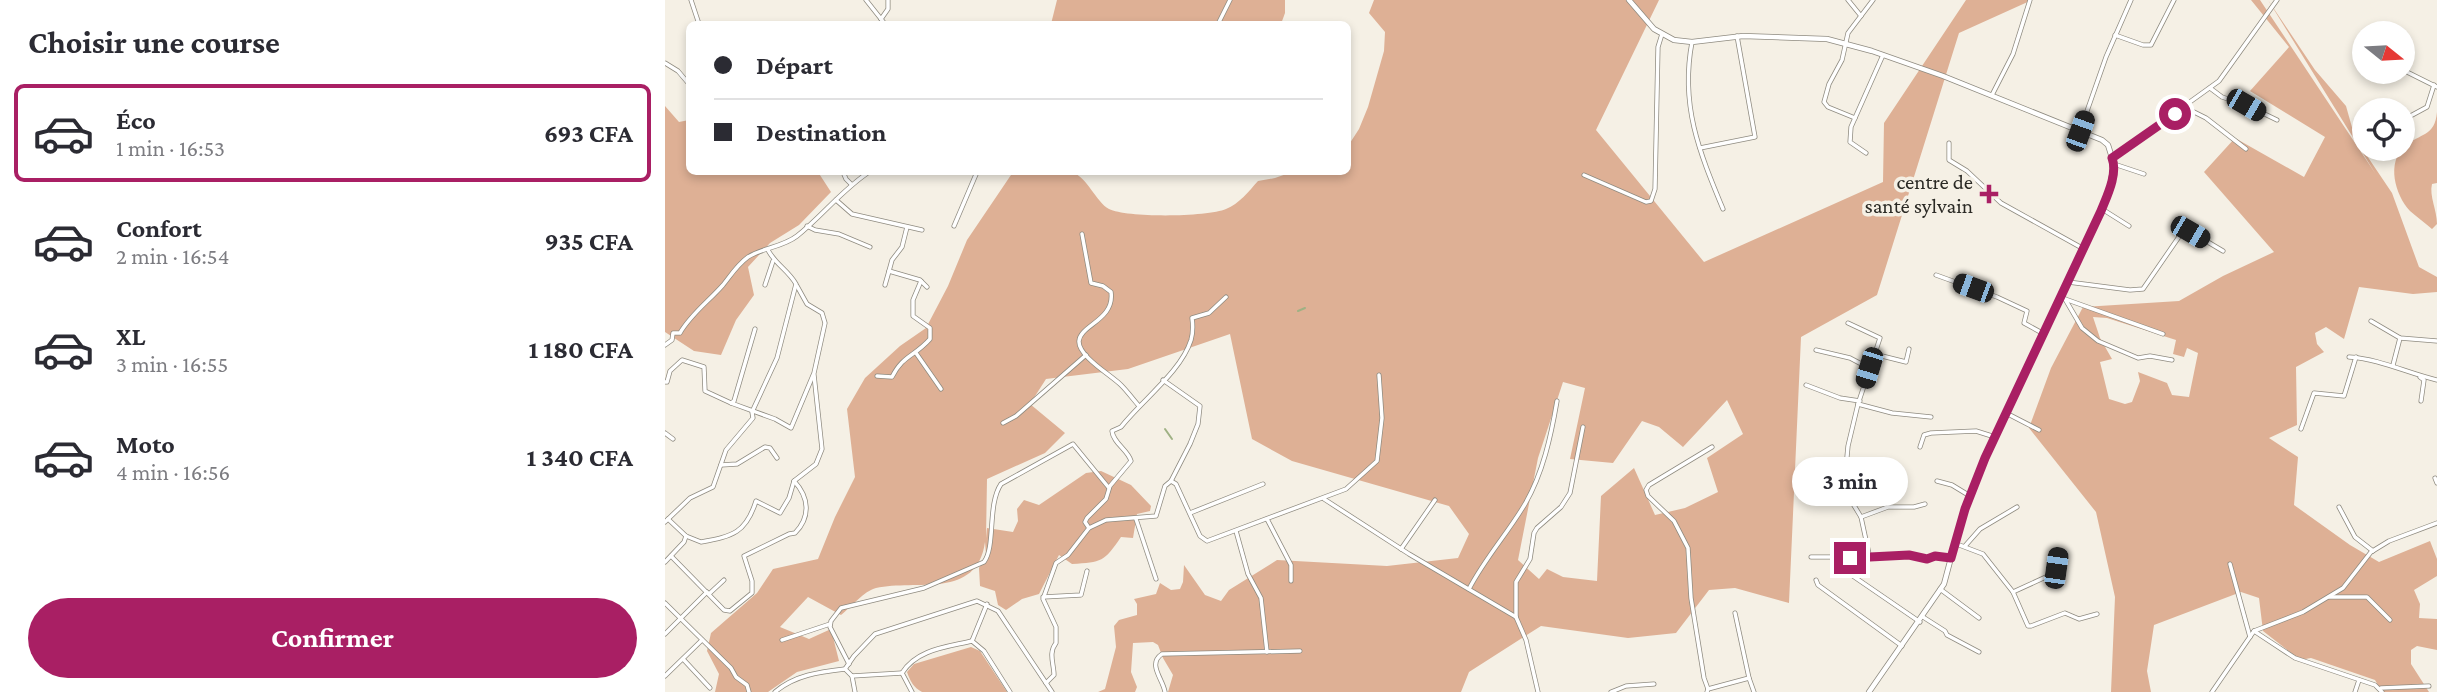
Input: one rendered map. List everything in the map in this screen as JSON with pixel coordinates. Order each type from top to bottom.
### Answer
[{"type":"street","points":[[691,0],[698,21]]},
{"type":"street","points":[[866,0],[881,19],[888,9],[888,0]]},
{"type":"street","points":[[1220,21],[1230,0]]},
{"type":"street","points":[[1629,0],[1647,23],[1675,40],[1692,42],[1737,36],[1827,39],[1883,55],[1992,95],[2102,140],[2108,145],[2113,161],[2110,186],[2102,209],[2066,281],[2062,298],[1970,495],[1940,589],[1869,692]]},
{"type":"street","points":[[1849,0],[1861,16]]},
{"type":"street","points":[[1855,118],[1828,107],[1824,102],[1829,84],[1842,60],[1848,33],[1873,0]]},
{"type":"street","points":[[1992,95],[2013,54],[2030,0]]},
{"type":"street","points":[[2080,131],[2115,35],[2131,0]]},
{"type":"street","points":[[2115,35],[2143,45],[2151,45],[2174,0]]},
{"type":"street","points":[[2113,161],[2219,81],[2277,0]]},
{"type":"street","points":[[1584,175],[1646,202],[1651,201],[1655,189],[1658,47],[1662,34]]},
{"type":"street","points":[[1700,148],[1755,137],[1737,36]]},
{"type":"street","points":[[1692,42],[1688,63],[1687,98],[1694,134],[1723,209]]},
{"type":"street","points":[[1866,153],[1850,142],[1851,127],[1883,55]]},
{"type":"street","points":[[665,63],[678,71],[686,80]]},
{"type":"street","points":[[2415,76],[2435,86],[2427,107],[2415,114]]},
{"type":"street","points":[[2210,88],[2222,97],[2277,120]]},
{"type":"street","points":[[2184,107],[2206,118],[2246,149]]},
{"type":"street","points":[[1949,143],[1949,160],[1967,171],[1992,196],[2082,248]]},
{"type":"street","points":[[2113,161],[2144,174]]},
{"type":"street","points":[[844,175],[851,184]]},
{"type":"street","points":[[665,345],[672,340],[673,333],[680,333],[688,319],[723,284],[736,266],[748,257],[794,238],[851,184],[864,175]]},
{"type":"street","points":[[954,226],[977,175]]},
{"type":"street","points":[[836,200],[852,214],[922,230]]},
{"type":"street","points":[[2102,209],[2129,226]]},
{"type":"street","points":[[807,226],[839,234],[870,247]]},
{"type":"street","points":[[885,285],[892,260],[902,247],[907,227]]},
{"type":"street","points":[[2066,281],[2130,290],[2143,289],[2180,233],[2187,230],[2223,251]]},
{"type":"street","points":[[1082,234],[1091,283],[1103,286],[1111,292],[1112,300],[1107,311],[1083,333],[1079,341],[1081,350],[1121,385],[1139,406]]},
{"type":"street","points":[[665,382],[670,371],[682,360],[704,368],[705,391],[793,427],[814,373],[825,320],[822,313],[804,300],[790,274],[773,261],[768,250]]},
{"type":"street","points":[[765,285],[773,261]]},
{"type":"street","points":[[889,271],[921,281],[927,288]]},
{"type":"street","points":[[1936,275],[1997,296],[2027,312],[2024,323],[2044,334]]},
{"type":"street","points":[[877,376],[892,377],[904,358],[916,353],[930,339],[931,332],[923,322],[913,316],[913,300],[921,281]]},
{"type":"street","points":[[796,284],[777,358],[750,424],[726,450],[712,489],[690,498],[667,521],[686,536],[703,542],[742,529],[753,514],[756,501],[780,513],[789,498],[794,481],[816,464],[822,449],[814,373]]},
{"type":"street","points":[[1089,528],[1085,520],[1106,499],[1109,488],[1131,461],[1113,437],[1112,431],[1121,427],[1185,354],[1192,339],[1192,318],[1209,313],[1226,296]]},
{"type":"street","points":[[2062,298],[2163,334]]},
{"type":"street","points":[[2062,298],[2082,328],[2098,341],[2138,358],[2150,356],[2172,360]]},
{"type":"street","points":[[2371,321],[2400,338],[2437,341]]},
{"type":"street","points":[[1848,323],[1880,338],[1848,446],[1844,489],[1861,517],[1871,557]]},
{"type":"street","points":[[731,403],[734,401],[755,329]]},
{"type":"street","points":[[2393,365],[2400,338]]},
{"type":"street","points":[[1874,354],[1906,362],[1909,349]]},
{"type":"street","points":[[1817,351],[1850,358],[1869,368]]},
{"type":"street","points":[[916,353],[941,389]]},
{"type":"street","points":[[1003,424],[1016,416],[1086,355]]},
{"type":"street","points":[[2349,356],[2393,365],[2437,380]]},
{"type":"street","points":[[2301,429],[2314,393],[2344,396],[2357,357]]},
{"type":"street","points":[[1171,481],[1176,484],[1200,536],[1210,541],[1346,489],[1377,461],[1382,418],[1379,375]]},
{"type":"street","points":[[2419,376],[2424,380],[2421,401]]},
{"type":"street","points":[[1046,683],[1054,675],[1051,656],[1056,643],[1056,627],[1043,597],[1056,563],[1068,555],[1089,528],[1107,520],[1157,515],[1164,487],[1171,481],[1191,444],[1201,413],[1200,406],[1163,380]]},
{"type":"street","points":[[1806,385],[1839,398],[1892,413],[1931,417]]},
{"type":"street","points":[[1469,589],[1480,566],[1525,503],[1539,473],[1553,427],[1557,401]]},
{"type":"street","points":[[2006,413],[2039,430]]},
{"type":"street","points":[[1538,692],[1526,640],[1515,617],[1515,582],[1530,559],[1534,533],[1561,507],[1570,493],[1583,427]]},
{"type":"street","points":[[1920,447],[1924,435],[1931,433],[1979,431],[1995,438]]},
{"type":"street","points":[[665,433],[674,439]]},
{"type":"street","points":[[782,640],[830,624],[841,608],[924,588],[983,562],[988,555],[991,517],[999,486],[1072,444],[1076,445],[1109,488]]},
{"type":"street","points":[[721,465],[737,464],[765,447],[777,458]]},
{"type":"street","points":[[1712,447],[1649,485],[1646,491],[1674,521],[1688,548],[1691,598],[1708,690],[1749,678]]},
{"type":"street","points":[[671,556],[728,611],[752,593],[752,581],[744,556],[795,533],[801,527],[807,509],[803,490],[794,481]]},
{"type":"street","points":[[1937,481],[1952,485],[1970,495]]},
{"type":"street","points":[[1190,513],[1263,484]]},
{"type":"street","points":[[1324,499],[1515,617]]},
{"type":"street","points":[[1401,549],[1435,500]]},
{"type":"street","points":[[1861,517],[1888,507],[1914,507],[1925,504]]},
{"type":"street","points":[[2339,507],[2355,537],[2373,551]]},
{"type":"street","points":[[1965,546],[1980,528],[2017,508]]},
{"type":"street","points":[[1136,519],[1156,579]]},
{"type":"street","points":[[1267,519],[1291,565],[1291,581]]},
{"type":"street","points":[[2211,692],[2254,631],[2303,612],[2343,589],[2373,551],[2398,536],[2437,523]]},
{"type":"street","points":[[1236,531],[1248,575],[1261,598],[1267,652]]},
{"type":"street","points":[[665,562],[686,536]]},
{"type":"street","points":[[1954,543],[1983,554],[2013,592],[2030,626],[2064,612],[2079,619],[2097,614]]},
{"type":"street","points":[[2013,592],[2048,576],[2056,568],[2059,551]]},
{"type":"street","points":[[1811,557],[1909,555],[1927,559],[1935,556],[1951,558]]},
{"type":"street","points":[[2230,564],[2250,637]]},
{"type":"street","points":[[1043,597],[1081,595],[1087,571]]},
{"type":"street","points":[[1850,573],[1921,620],[1979,652]]},
{"type":"street","points":[[665,634],[724,580]]},
{"type":"street","points":[[1816,580],[1818,585],[1902,646]]},
{"type":"street","points":[[1940,589],[1979,618]]},
{"type":"street","points":[[2327,597],[2367,597],[2390,620]]},
{"type":"street","points":[[845,670],[875,634],[974,602],[987,604],[998,611],[1052,692]]},
{"type":"street","points":[[665,603],[736,677],[747,685],[749,692]]},
{"type":"street","points":[[972,641],[987,604]]},
{"type":"street","points":[[1735,612],[1754,692]]},
{"type":"street","points":[[830,624],[849,664]]},
{"type":"street","points":[[2254,631],[2284,653],[2381,690],[2429,687]]},
{"type":"street","points":[[665,676],[702,640]]},
{"type":"street","points":[[852,676],[902,673],[922,654],[972,641]]},
{"type":"street","points":[[972,641],[984,652],[1010,692]]},
{"type":"street","points":[[1165,692],[1154,665],[1162,654],[1300,651]]},
{"type":"street","points":[[683,659],[710,688]]},
{"type":"street","points":[[775,692],[794,679],[845,670],[852,676],[855,692]]},
{"type":"street","points":[[902,673],[912,692]]},
{"type":"street","points":[[2355,692],[2359,680]]},
{"type":"street","points":[[1611,692],[1626,686],[1654,684]]},
{"type":"shaded area","points":[[1057,0],[1285,0],[1282,21],[1052,21]]},
{"type":"shaded area","points":[[1374,0],[1659,0],[1596,130],[1704,262],[1883,182],[1884,123],[1966,0],[2032,0],[1959,33],[1877,295],[1801,337],[1789,603],[1735,588],[1709,590],[1676,633],[1628,638],[1541,626],[1469,672],[1461,692],[1168,692],[1173,675],[1158,645],[1153,642],[1133,643],[1131,672],[1137,687],[1135,692],[1098,692],[1105,689],[1116,647],[1114,626],[1119,620],[1137,615],[1134,599],[1156,594],[1160,583],[1171,590],[1180,589],[1184,565],[1205,595],[1221,601],[1229,590],[1277,560],[1387,566],[1458,558],[1469,534],[1449,506],[1292,461],[1252,439],[1230,334],[1128,369],[1046,379],[1030,404],[1065,433],[1045,453],[987,479],[986,538],[987,528],[1013,532],[1018,521],[1017,509],[1024,500],[1039,505],[1086,473],[1101,471],[1131,485],[1151,506],[1150,511],[1137,514],[1133,538],[1121,537],[1106,556],[1096,561],[1072,564],[1059,555],[1039,594],[1022,599],[1006,610],[998,605],[995,591],[980,586],[979,568],[986,554],[985,542],[980,560],[970,572],[958,580],[876,588],[862,596],[841,615],[808,597],[780,627],[809,639],[831,629],[839,661],[797,672],[768,692],[715,692],[719,674],[707,651],[711,633],[757,593],[773,569],[818,559],[855,477],[847,409],[865,378],[900,346],[926,328],[948,286],[967,240],[1011,175],[1078,175],[1109,209],[1132,214],[1168,215],[1203,214],[1226,209],[1239,201],[1258,181],[1284,175],[1351,175],[1351,141],[1368,107],[1384,51],[1385,32],[1369,13]],"holes":[[[1563,382],[1585,388],[1570,459],[1613,463],[1642,421],[1659,427],[1683,447],[1727,400],[1743,434],[1707,458],[1718,492],[1685,508],[1655,515],[1634,468],[1601,496],[1597,581],[1563,577],[1547,569],[1539,579],[1518,560],[1538,458]]]},
{"type":"shaded area","points":[[2251,0],[2260,0],[2352,138],[2352,161],[2367,161],[2375,173],[2368,161],[2370,161],[2392,193],[2419,267],[2437,277],[2437,292],[2413,294],[2359,287],[2344,339],[2326,327],[2315,333],[2317,344],[2324,352],[2296,367],[2297,425],[2269,438],[2298,457],[2294,505],[2350,545],[2379,562],[2430,541],[2437,559],[2437,576],[2414,590],[2420,604],[2419,618],[2437,619],[2437,650],[2417,646],[2411,650],[2411,664],[2429,692],[2382,692],[2375,680],[2311,658],[2300,660],[2263,631],[2259,598],[2241,592],[2154,625],[2147,671],[2151,692],[2111,692],[2115,597],[2096,512],[2029,428],[2051,368],[2083,307],[2179,301],[2274,252],[2204,172],[2235,138],[2304,177],[2325,137],[2250,91],[2289,47]],"holes":[[[2093,317],[2107,318],[2176,340],[2173,354],[2184,357],[2187,348],[2198,353],[2189,397],[2172,395],[2167,383],[2138,372],[2140,381],[2132,402],[2125,404],[2109,399],[2100,362],[2112,359],[2100,338]]]},
{"type":"shaded area","points":[[2268,0],[2315,70],[2346,106],[2352,136]]},
{"type":"shaded area","points":[[665,106],[679,122],[686,121],[686,175],[820,175],[831,192],[799,225],[770,243],[748,267],[754,295],[736,320],[721,355],[694,351],[665,332]]},
{"type":"shaded area","points":[[2437,112],[2437,183],[2432,184],[2431,189],[2437,224],[2432,229],[2405,204],[2397,188],[2394,169],[2396,161],[2415,161],[2415,140],[2426,134],[2436,120]]},
{"type":"shaded area","points":[[971,647],[980,651],[1007,692],[922,692],[911,681],[907,672],[914,664]]},
{"type":"waterway","points":[[1298,311],[1305,308]]},
{"type":"waterway","points":[[1165,429],[1172,439]]},
{"type":"place","name":"centre de santé sylvain","points":[[1989,194]]},
{"type":"route","points":[[1850,558],[1909,555],[1924,559],[1935,556],[1951,558],[1965,509],[1985,458],[2101,211],[2110,186],[2114,164],[2112,158],[2175,114]]}]
